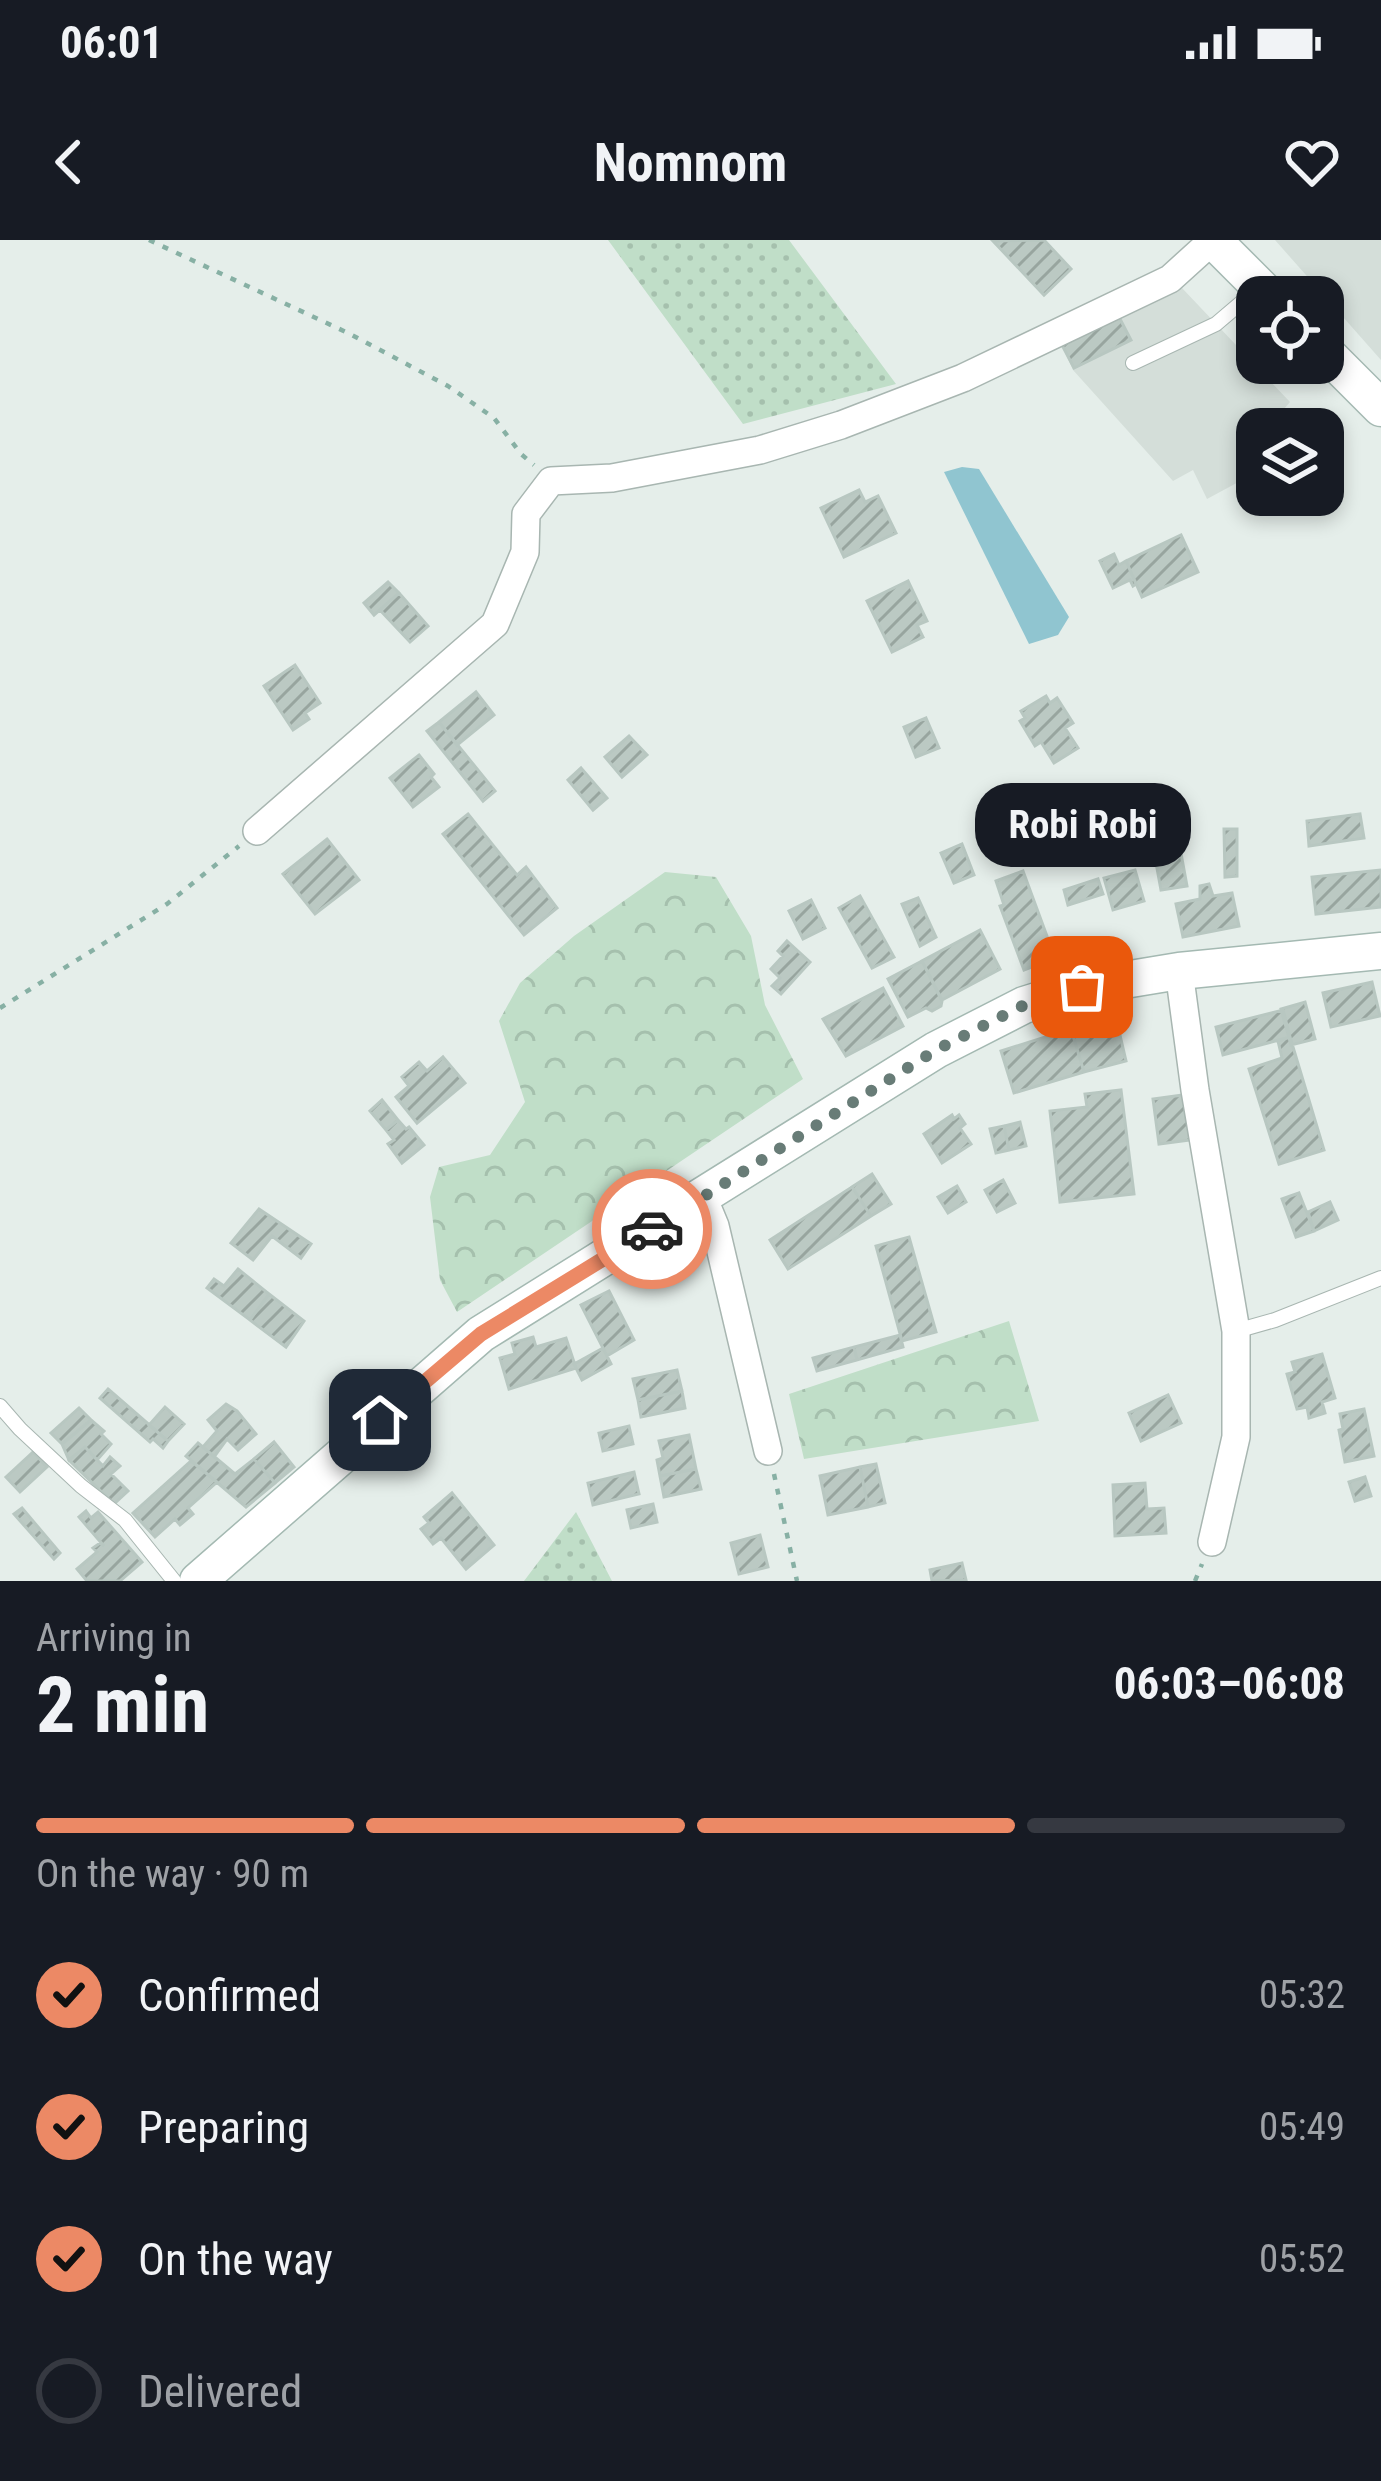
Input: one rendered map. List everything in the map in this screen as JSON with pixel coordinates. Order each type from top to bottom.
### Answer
[{"type":"street","points":[[257,831],[495,624],[525,552],[526,514],[551,481],[612,478],[760,450],[841,425],[963,378],[1134,297],[1170,279],[1213,240],[1249,276]]},
{"type":"street","points":[[1344,371],[1381,408]]},
{"type":"street","points":[[198,1581],[481,1334],[936,1050],[1024,1005],[1082,987],[1179,971],[1381,951]]},
{"type":"street","points":[[1179,971],[1237,1331],[1236,1437],[1212,1542]]},
{"type":"street","points":[[703,1196],[716,1226],[768,1451]]},
{"type":"lane","points":[[1133,363],[1236,311]]},
{"type":"lane","points":[[1237,1331],[1381,1278]]},
{"type":"lane","points":[[0,1406],[81,1486],[125,1520],[174,1581]]},
{"type":"path","points":[[149,240],[348,333],[448,386],[494,418],[521,454],[551,481]]},
{"type":"path","points":[[0,1008],[167,904],[257,831]]},
{"type":"path","points":[[768,1451],[797,1581]]},
{"type":"shaded area","points":[[1275,240],[1381,240],[1381,360],[1344,318],[1344,276],[1307,276]]},
{"type":"shaded area","points":[[1182,288],[1236,345],[1236,384],[1273,384],[1290,402],[1285,408],[1236,408],[1236,483],[1207,499],[1193,470],[1173,481],[1073,370],[1061,344]]},
{"type":"green space","points":[[608,240],[789,240],[896,384],[743,424]]},
{"type":"green space","points":[[665,872],[716,877],[751,936],[765,1005],[803,1079],[457,1312],[440,1280],[430,1197],[439,1167],[490,1155],[525,1102],[499,1021],[520,983],[574,936]]},
{"type":"green space","points":[[1009,1321],[1039,1421],[804,1459],[789,1394]]},
{"type":"green space","points":[[576,1512],[612,1581],[524,1581]]},
{"type":"water","points":[[979,469],[1069,617],[1058,635],[1029,644],[944,472]]},
{"type":"building","points":[[1044,240],[1071,269],[1044,295],[993,241]]},
{"type":"building","points":[[1119,317],[1131,340],[1074,368],[1062,345]]},
{"type":"building","points":[[859,490],[865,502],[878,496],[896,533],[844,557],[821,508]]},
{"type":"building","points":[[1181,535],[1198,572],[1142,597],[1126,561]]},
{"type":"building","points":[[1114,554],[1119,565],[1126,561],[1133,586],[1130,580],[1113,588],[1100,561]]},
{"type":"building","points":[[908,581],[927,621],[917,625],[923,637],[892,652],[867,601]]},
{"type":"building","points":[[388,582],[399,593],[374,615],[364,603]]},
{"type":"building","points":[[399,593],[428,626],[410,642],[380,610]]},
{"type":"building","points":[[295,665],[320,703],[293,730],[264,686]]},
{"type":"building","points":[[476,692],[494,715],[457,745],[439,722]]},
{"type":"building","points":[[1046,696],[1050,703],[1057,698],[1073,723],[1065,728],[1078,748],[1054,763],[1041,742],[1035,746],[1020,721],[1025,718],[1021,711]]},
{"type":"building","points":[[926,718],[939,748],[916,757],[904,727]]},
{"type":"building","points":[[439,722],[495,791],[483,801],[427,731]]},
{"type":"building","points":[[629,736],[647,755],[622,777],[605,757]]},
{"type":"building","points":[[419,755],[439,787],[413,807],[390,778]]},
{"type":"building","points":[[581,768],[607,798],[593,810],[568,780]]},
{"type":"building","points":[[468,814],[517,875],[526,867],[557,908],[524,935],[443,834]]},
{"type":"building","points":[[1360,814],[1364,838],[1309,846],[1307,821]]},
{"type":"building","points":[[1224,829],[1237,829],[1237,876],[1225,877]]},
{"type":"building","points":[[1178,837],[1187,886],[1161,890],[1152,841]]},
{"type":"building","points":[[327,839],[359,880],[315,914],[283,874]]},
{"type":"building","points":[[962,844],[974,875],[954,883],[941,853]]},
{"type":"building","points":[[1135,870],[1144,901],[1113,910],[1104,878]]},
{"type":"building","points":[[1381,870],[1381,907],[1316,914],[1312,877]]},
{"type":"building","points":[[1023,871],[1055,958],[1024,970],[1000,906],[1004,905],[996,881]]},
{"type":"building","points":[[1098,879],[1103,894],[1068,905],[1064,890]]},
{"type":"building","points":[[1209,884],[1213,896],[1232,893],[1239,926],[1183,937],[1176,904],[1200,899],[1200,886]]},
{"type":"building","points":[[860,896],[894,957],[872,968],[839,908]]},
{"type":"building","points":[[918,898],[936,937],[920,946],[902,904]]},
{"type":"building","points":[[811,900],[825,928],[803,939],[789,911]]},
{"type":"building","points":[[980,930],[1000,969],[942,1000],[922,961]]},
{"type":"building","points":[[787,941],[810,962],[781,994],[772,986],[780,978],[771,969],[783,956],[778,951]]},
{"type":"building","points":[[922,961],[941,1006],[908,1017],[888,979]]},
{"type":"building","points":[[1372,982],[1380,1016],[1331,1027],[1323,993]]},
{"type":"building","points":[[883,988],[903,1026],[846,1056],[823,1019]]},
{"type":"building","points":[[1305,1002],[1315,1039],[1291,1045],[1281,1009]]},
{"type":"building","points":[[1283,1010],[1290,1037],[1223,1055],[1216,1027]]},
{"type":"building","points":[[1116,1018],[1126,1061],[1084,1072],[1071,1029]]},
{"type":"building","points":[[1071,1029],[1084,1072],[1014,1093],[1001,1051]]},
{"type":"building","points":[[1290,1037],[1324,1150],[1279,1164],[1249,1069],[1282,1058],[1278,1041]]},
{"type":"building","points":[[443,1057],[465,1083],[417,1123],[396,1097],[409,1086],[402,1077],[419,1062],[427,1071]]},
{"type":"building","points":[[1121,1090],[1134,1194],[1060,1202],[1050,1111],[1087,1107],[1085,1094]]},
{"type":"building","points":[[1183,1095],[1190,1140],[1159,1144],[1153,1099]]},
{"type":"building","points":[[382,1100],[398,1120],[386,1130],[370,1111]]},
{"type":"building","points":[[952,1115],[954,1119],[959,1115],[965,1124],[960,1128],[971,1144],[942,1163],[924,1134]]},
{"type":"building","points":[[398,1120],[424,1145],[402,1163],[388,1144],[394,1140],[386,1130]]},
{"type":"building","points":[[1020,1122],[1026,1146],[1009,1150],[1004,1126]]},
{"type":"building","points":[[1004,1126],[1009,1150],[996,1153],[990,1129]]},
{"type":"building","points":[[872,1174],[891,1204],[871,1216],[852,1187]]},
{"type":"building","points":[[1003,1180],[1015,1203],[997,1212],[985,1190]]},
{"type":"building","points":[[957,1186],[966,1202],[948,1213],[938,1197]]},
{"type":"building","points":[[852,1187],[871,1216],[788,1269],[770,1240]]},
{"type":"building","points":[[1299,1193],[1314,1231],[1296,1237],[1282,1199]]},
{"type":"building","points":[[1330,1202],[1338,1220],[1314,1231],[1308,1212]]},
{"type":"building","points":[[259,1209],[311,1244],[301,1258],[272,1236],[253,1260],[231,1243]]},
{"type":"building","points":[[909,1237],[936,1332],[902,1341],[876,1246]]},
{"type":"building","points":[[238,1269],[269,1294],[250,1320],[207,1288],[214,1279],[224,1286]]},
{"type":"building","points":[[609,1291],[634,1340],[607,1356],[581,1305]]},
{"type":"building","points":[[269,1294],[304,1321],[286,1347],[250,1320]]},
{"type":"building","points":[[900,1335],[903,1347],[857,1360],[854,1347]]},
{"type":"building","points":[[533,1337],[536,1347],[566,1338],[576,1368],[509,1389],[500,1358],[515,1354],[512,1343]]},
{"type":"building","points":[[854,1347],[857,1360],[817,1371],[813,1358]]},
{"type":"building","points":[[603,1348],[611,1364],[582,1380],[574,1364]]},
{"type":"building","points":[[1322,1354],[1335,1398],[1322,1402],[1325,1413],[1309,1418],[1307,1407],[1297,1409],[1287,1374],[1295,1372],[1292,1362]]},
{"type":"building","points":[[677,1370],[682,1391],[638,1400],[633,1379]]},
{"type":"building","points":[[108,1389],[168,1441],[163,1448],[100,1398]]},
{"type":"building","points":[[682,1391],[685,1408],[641,1417],[638,1400]]},
{"type":"building","points":[[1168,1395],[1181,1423],[1141,1441],[1129,1413]]},
{"type":"building","points":[[226,1404],[256,1434],[238,1450],[227,1439],[214,1457],[203,1447],[217,1431],[208,1420]]},
{"type":"building","points":[[165,1407],[184,1424],[168,1441],[149,1425]]},
{"type":"building","points":[[79,1408],[91,1420],[62,1444],[51,1433]]},
{"type":"building","points":[[1364,1409],[1374,1456],[1345,1462],[1340,1414]]},
{"type":"building","points":[[91,1420],[111,1444],[97,1460],[85,1447],[69,1460],[62,1444]]},
{"type":"building","points":[[629,1426],[633,1444],[603,1451],[599,1433]]},
{"type":"building","points":[[689,1435],[696,1469],[660,1476],[659,1441]]},
{"type":"building","points":[[274,1442],[294,1467],[275,1483],[254,1459]]},
{"type":"building","points":[[198,1443],[235,1474],[254,1459],[275,1483],[246,1507],[186,1456]]},
{"type":"building","points":[[85,1447],[103,1466],[110,1457],[120,1466],[111,1474],[128,1491],[114,1504],[69,1460]]},
{"type":"building","points":[[33,1452],[47,1467],[20,1492],[6,1477]]},
{"type":"building","points":[[191,1461],[217,1482],[188,1508],[193,1514],[180,1525],[175,1519],[155,1537],[133,1513]]},
{"type":"building","points":[[876,1464],[885,1503],[868,1507],[860,1467]]},
{"type":"building","points":[[860,1467],[868,1507],[828,1515],[820,1476]]},
{"type":"building","points":[[696,1469],[701,1489],[664,1497],[660,1476]]},
{"type":"building","points":[[634,1472],[639,1494],[593,1505],[588,1483]]},
{"type":"building","points":[[1365,1477],[1371,1496],[1355,1501],[1349,1482]]},
{"type":"building","points":[[1145,1483],[1147,1509],[1164,1508],[1166,1533],[1115,1536],[1113,1485]]},
{"type":"building","points":[[452,1493],[494,1545],[466,1569],[441,1538],[433,1544],[421,1529],[429,1523],[424,1517]]},
{"type":"building","points":[[653,1504],[657,1522],[631,1528],[627,1510]]},
{"type":"building","points":[[22,1508],[60,1553],[54,1559],[14,1514]]},
{"type":"building","points":[[86,1511],[91,1518],[98,1512],[142,1562],[120,1581],[87,1581],[77,1569],[97,1552],[93,1548],[100,1543],[104,1546],[79,1517]]},
{"type":"building","points":[[760,1535],[768,1567],[739,1574],[731,1543]]},
{"type":"building","points":[[962,1563],[966,1580],[932,1581],[930,1570]]},
{"type":"way so far","points":[[652,1229],[936,1050],[1024,1005],[1082,987]]},
{"type":"place","name":"Robi Robi","points":[[1082,987]]},
{"type":"route","points":[[380,1420],[481,1334],[652,1229]]}]
